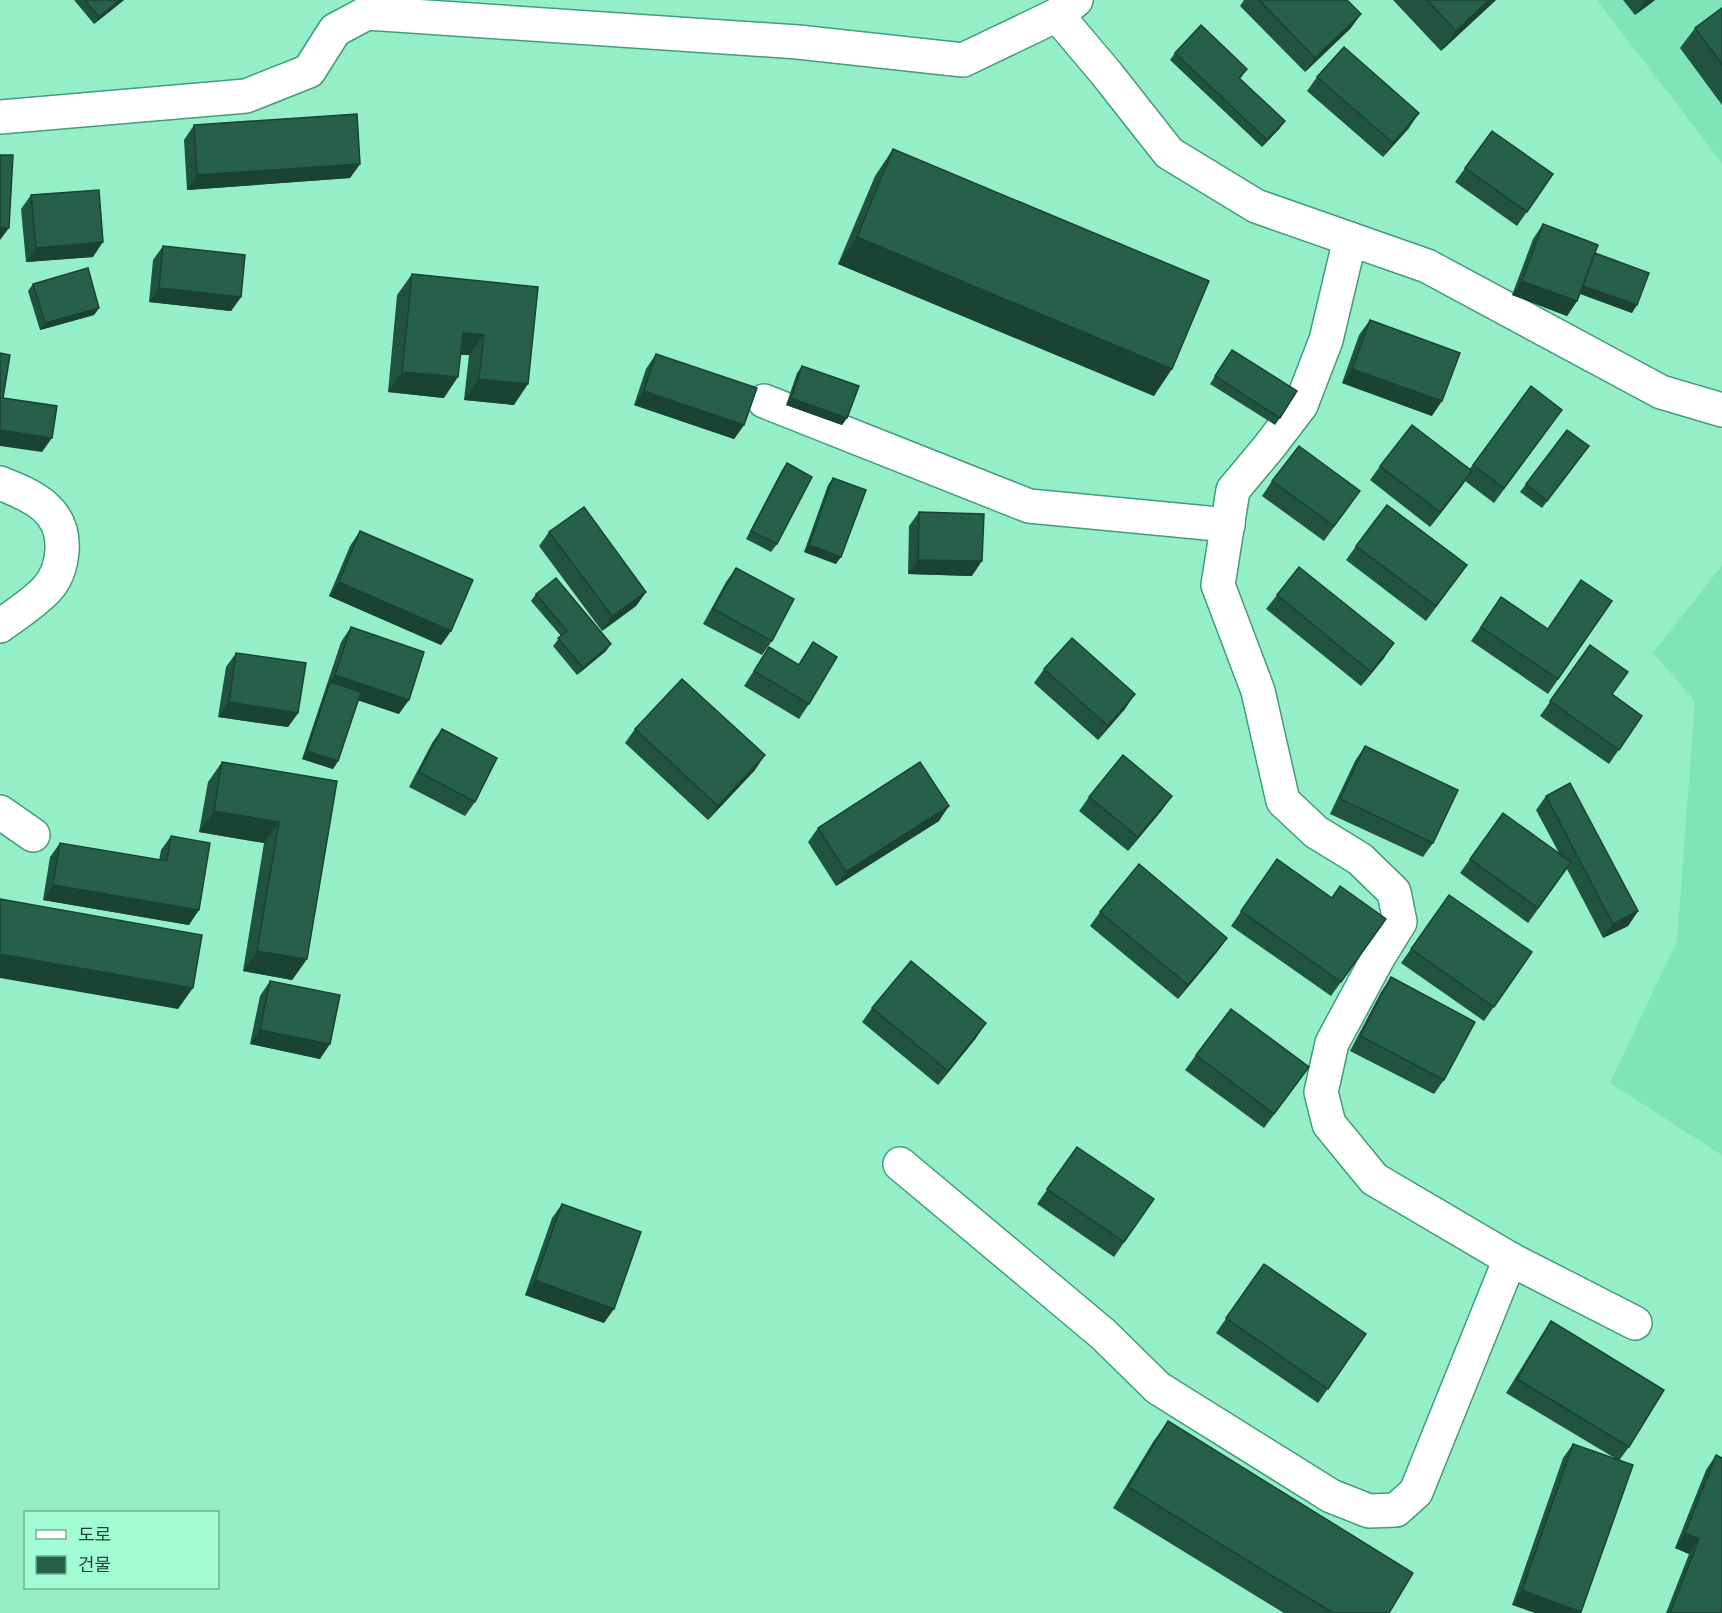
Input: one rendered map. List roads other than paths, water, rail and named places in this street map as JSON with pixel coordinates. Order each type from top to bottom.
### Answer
[{"type":"street","points":[[0,117],[246,96],[309,71],[335,30],[367,13],[798,42],[963,60],[1066,7],[1106,73],[1169,153],[1256,206],[1427,266],[1661,392],[1722,410]]},
{"type":"street","points":[[1350,239],[1326,340],[1301,405],[1233,490],[1218,585],[1258,691],[1283,801],[1316,832],[1360,859],[1394,892],[1401,922],[1379,956],[1332,1043],[1321,1092],[1329,1124],[1374,1179],[1510,1259],[1635,1323]]},
{"type":"street","points":[[764,401],[1029,506],[1228,525]]},
{"type":"street","points":[[0,483],[30,495],[56,516],[63,537],[61,566],[48,588],[0,626]]},
{"type":"street","points":[[0,812],[33,836]]},
{"type":"street","points":[[900,1164],[1103,1334],[1158,1388],[1331,1496],[1369,1511],[1396,1510],[1416,1492],[1510,1259]]}]
